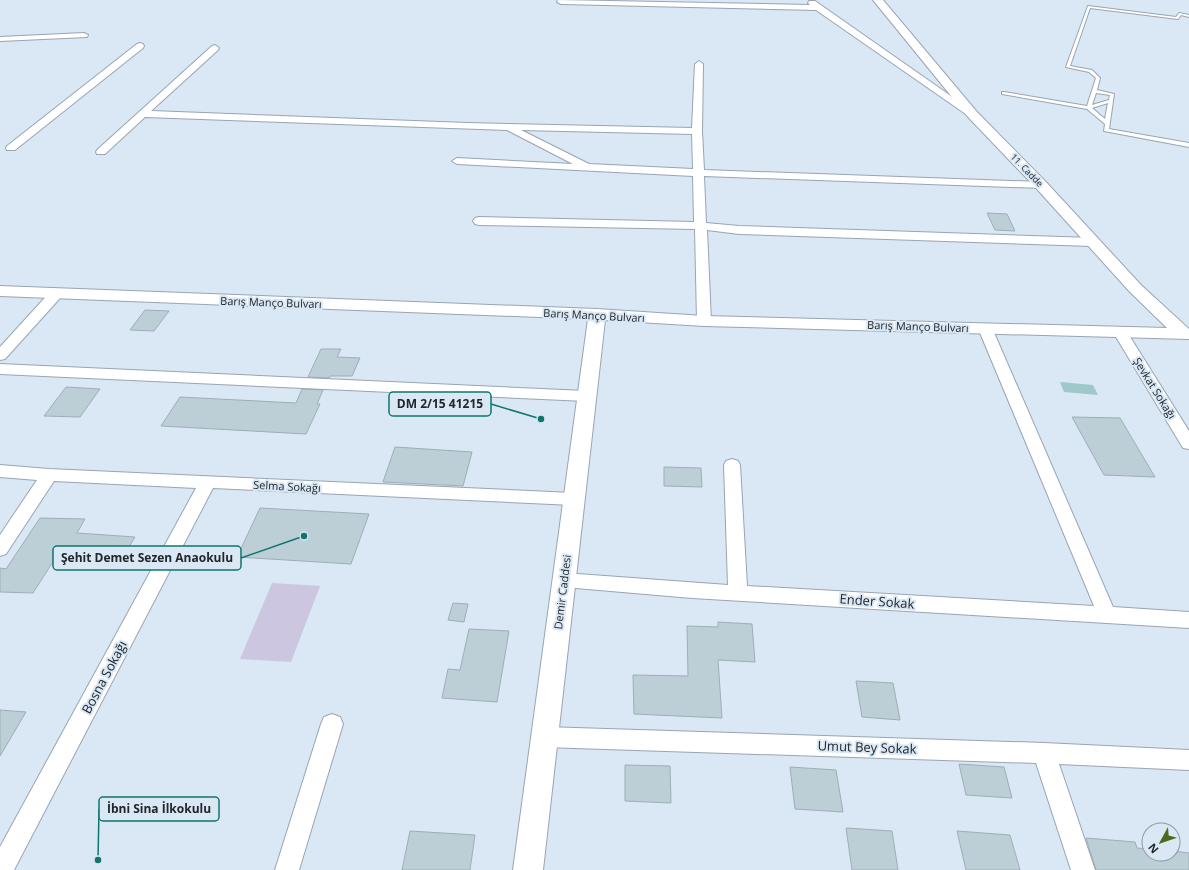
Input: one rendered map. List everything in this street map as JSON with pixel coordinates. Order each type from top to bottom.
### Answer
[{"type":"street","points":[[808,1],[826,0]]},
{"type":"street","name":"11. Cadde","points":[[878,0],[973,115],[1041,185],[1136,288],[1186,334]]},
{"type":"street","points":[[808,1],[821,8],[823,12],[973,115]]},
{"type":"street","points":[[562,2],[821,8]]},
{"type":"street","points":[[0,39],[84,35]]},
{"type":"street","points":[[11,148],[140,46]]},
{"type":"street","points":[[101,152],[215,48]]},
{"type":"street","points":[[699,64],[697,130],[704,321]]},
{"type":"street","points":[[143,114],[506,126],[697,130]]},
{"type":"street","points":[[506,126],[589,167]]},
{"type":"street","points":[[457,161],[698,173],[1041,185]]},
{"type":"street","points":[[480,221],[700,226],[739,230],[1092,242]]},
{"type":"street","name":"Barış Manço Bulvarı","points":[[0,291],[597,314],[704,321],[1186,334]]},
{"type":"street","points":[[0,356],[56,294]]},
{"type":"street","name":"Demir Caddesi","points":[[528,870],[597,314]]},
{"type":"street","points":[[985,328],[1107,615]]},
{"type":"street","name":"Şevkat Sokağı","points":[[1120,332],[1189,444]]},
{"type":"street","points":[[0,369],[586,396]]},
{"type":"street","points":[[732,464],[738,592]]},
{"type":"street","name":"Selma Sokağı","points":[[0,471],[207,483],[573,499]]},
{"type":"street","points":[[0,549],[49,475]]},
{"type":"street","name":"Bosna Sokağı","points":[[1,870],[207,483]]},
{"type":"street","name":"Ender Sokak","points":[[564,580],[1189,620]]},
{"type":"street","points":[[287,870],[332,724]]},
{"type":"street","name":"Umut Bey Sokak","points":[[544,737],[1044,753],[1189,760]]},
{"type":"street","points":[[1044,753],[1083,870]]},
{"type":"lane","points":[[1089,108],[1098,78],[1090,71],[1068,67],[1089,7],[1178,18],[1179,14],[1189,16]]},
{"type":"lane","points":[[1094,91],[1112,94],[1106,130],[1189,145]]},
{"type":"lane","points":[[1004,93],[1089,108],[1111,101]]},
{"type":"lane","points":[[1089,108],[1107,123]]},
{"type":"shaded area","points":[[1060,382],[1093,385],[1098,395],[1064,392]]},
{"type":"shaded area","points":[[272,583],[320,586],[291,662],[240,659]]},
{"type":"building","points":[[987,213],[1007,214],[1015,231],[995,230]]},
{"type":"building","points":[[145,310],[169,311],[154,331],[130,330]]},
{"type":"building","points":[[321,349],[341,349],[337,357],[360,358],[352,376],[330,376],[329,378],[308,377]]},
{"type":"building","points":[[66,387],[100,389],[80,417],[44,416]]},
{"type":"building","points":[[302,389],[323,390],[317,404],[320,404],[306,434],[161,426],[180,397],[296,403]]},
{"type":"building","points":[[1072,417],[1120,418],[1155,477],[1104,475]]},
{"type":"building","points":[[395,447],[472,452],[463,486],[383,482]]},
{"type":"building","points":[[664,467],[701,468],[702,487],[664,486]]},
{"type":"building","points":[[260,508],[369,514],[351,564],[237,557]]},
{"type":"building","points":[[40,518],[85,519],[77,533],[135,537],[120,562],[56,557],[33,593],[0,592],[0,568],[6,569]]},
{"type":"building","points":[[453,603],[468,604],[464,622],[448,620]]},
{"type":"building","points":[[718,622],[752,624],[755,662],[718,660],[722,718],[634,714],[633,675],[688,676],[687,626],[718,627]]},
{"type":"building","points":[[469,629],[509,631],[497,702],[442,698],[448,669],[460,670]]},
{"type":"building","points":[[856,681],[893,683],[900,720],[862,717]]},
{"type":"building","points":[[0,710],[26,712],[0,756]]},
{"type":"building","points":[[959,764],[1004,767],[1012,798],[966,795]]},
{"type":"building","points":[[625,765],[670,766],[671,803],[625,801]]},
{"type":"building","points":[[790,767],[836,770],[843,812],[795,809]]},
{"type":"building","points":[[846,828],[892,831],[898,870],[852,870]]},
{"type":"building","points":[[410,831],[475,835],[470,870],[402,870]]},
{"type":"building","points":[[957,831],[1010,835],[1020,870],[966,870]]},
{"type":"building","points":[[1086,838],[1135,842],[1137,848],[1141,848],[1141,862],[1181,862],[1181,852],[1189,853],[1189,870],[1096,870]]},
{"type":"place","name":"DM 2/15 41215","points":[[541,419]]},
{"type":"place","name":"Şehit Demet Sezen Anaokulu","points":[[304,536]]},
{"type":"place","name":"İbni Sina İlkokulu","points":[[98,860]]}]
